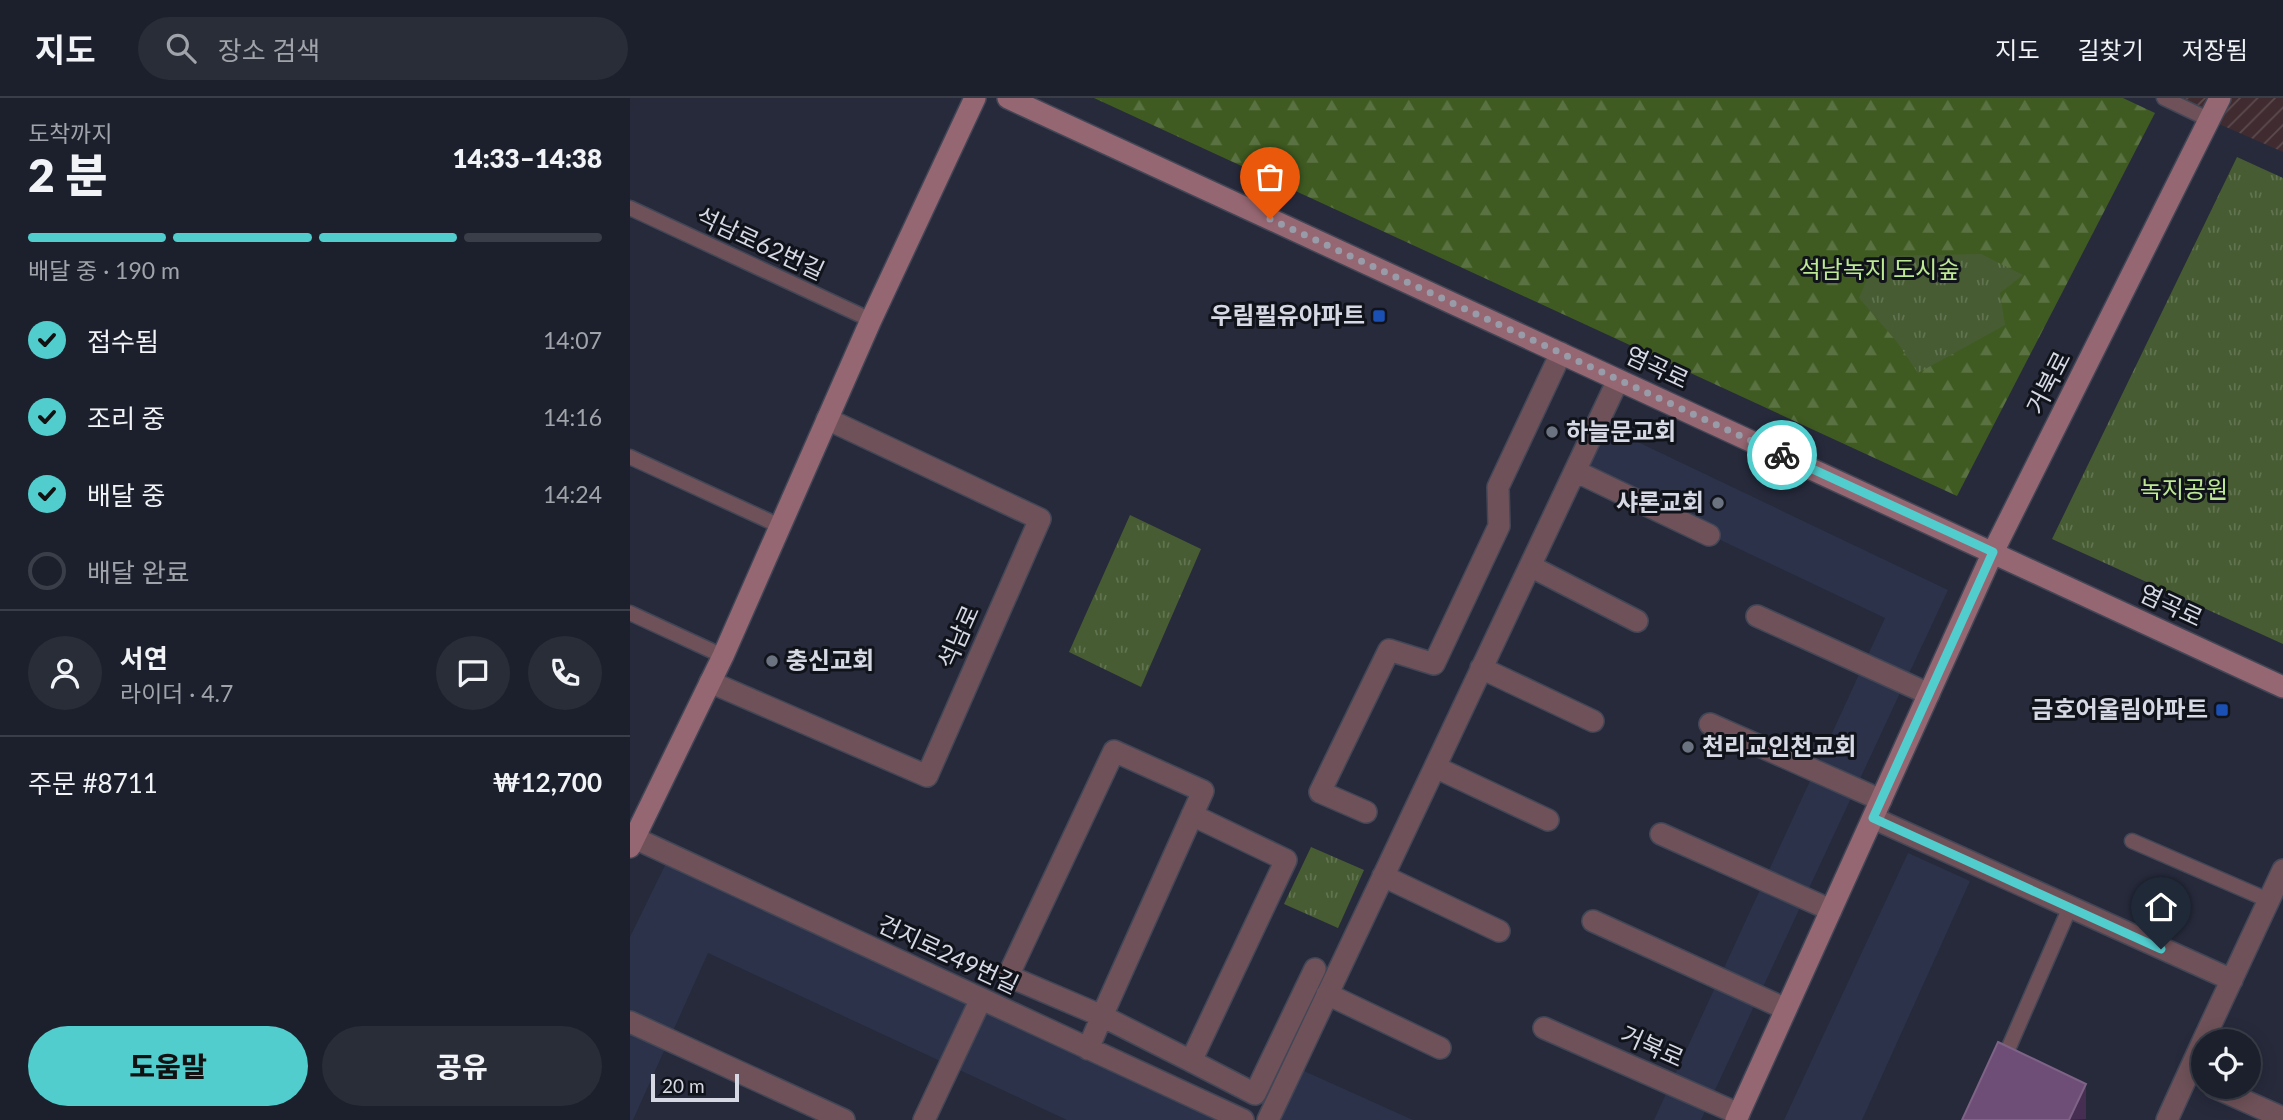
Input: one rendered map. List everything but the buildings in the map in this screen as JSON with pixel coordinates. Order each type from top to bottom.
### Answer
[{"type":"street","points":[[631,840],[723,656],[871,320],[975,98]]},
{"type":"street","name":"염곡로","points":[[1008,98],[2283,687]]},
{"type":"street","name":"거북로","points":[[1544,1028],[1738,1117],[1993,552],[2221,98]]},
{"type":"street","points":[[1366,812],[1320,792],[1389,650],[1434,664],[1499,526],[1498,487],[1561,353]]},
{"type":"street","points":[[1268,1120],[1618,380]]},
{"type":"street","name":"석남로","points":[[710,682],[927,776],[1040,519],[827,419]]},
{"type":"street","points":[[1575,471],[1709,535]]},
{"type":"street","points":[[1530,566],[1637,621]]},
{"type":"street","points":[[1757,617],[1929,694]]},
{"type":"street","points":[[1481,668],[1593,721]]},
{"type":"street","points":[[1710,724],[2070,907],[2232,981]]},
{"type":"street","points":[[1088,1049],[1102,1016],[1203,791],[1114,751],[1007,976],[1102,1016],[1255,1094],[1315,969]]},
{"type":"street","points":[[1434,767],[1548,820]]},
{"type":"street","points":[[1191,1061],[1286,860],[1192,815]]},
{"type":"street","points":[[1661,834],[1831,910]]},
{"type":"street","name":"건지로249번길","points":[[631,840],[1243,1120]]},
{"type":"street","points":[[2209,1029],[2283,870]]},
{"type":"street","points":[[1383,876],[1499,931]]},
{"type":"street","points":[[1593,921],[1786,1009]]},
{"type":"street","points":[[1327,994],[1440,1048]]},
{"type":"street","points":[[926,1119],[981,999]]},
{"type":"street","points":[[630,1022],[844,1120]]},
{"type":"street","points":[[2166,1120],[2191,1084]]},
{"type":"street","points":[[2241,1099],[2283,1118]]},
{"type":"lane","points":[[2164,98],[2210,120]]},
{"type":"lane","name":"석남로62번길","points":[[630,208],[871,320]]},
{"type":"lane","points":[[630,457],[780,526]]},
{"type":"lane","points":[[630,613],[723,656]]},
{"type":"lane","points":[[2132,841],[2268,900]]},
{"type":"lane","points":[[2000,1068],[2070,907]]},
{"type":"shaded area","points":[[2164,98],[2283,98],[2283,152],[2210,120]]},
{"type":"shaded area","points":[[1598,423],[1948,590],[1701,1120],[1654,1120],[1885,618],[1575,471]]},
{"type":"shaded area","points":[[1908,853],[1970,881],[1862,1120],[1784,1120]]},
{"type":"shaded area","points":[[670,855],[1239,1120],[1067,1120],[708,953],[633,1120],[630,1120],[630,937]]},
{"type":"shaded area","points":[[1293,1066],[1413,1120],[1275,1120]]},
{"type":"green space","name":"석남녹지 도시숲","points":[[1094,98],[2123,98],[2155,113],[1957,496]]},
{"type":"green space","name":"녹지공원","points":[[2237,157],[2283,178],[2283,644],[2052,539]]},
{"type":"green space","points":[[1981,254],[2023,275],[2000,293],[2005,325],[1918,373],[1897,342],[1859,298],[1877,256]]},
{"type":"green space","points":[[1130,515],[1201,549],[1141,687],[1069,652]]},
{"type":"green space","points":[[1311,847],[1364,870],[1338,928],[1284,904]]},
{"type":"way so far","points":[[1270,219],[1782,455]]},
{"type":"place","name":"우림필유아파트","points":[[1379,316]]},
{"type":"place","name":"하늘문교회","points":[[1552,432]]},
{"type":"place","name":"샤론교회","points":[[1718,503]]},
{"type":"place","name":"충신교회","points":[[772,661]]},
{"type":"place","name":"금호어울림아파트","points":[[2222,710]]},
{"type":"place","name":"천리교인천교회","points":[[1688,747]]},
{"type":"route","points":[[1782,455],[1993,552],[1873,818],[2161,949]]}]
